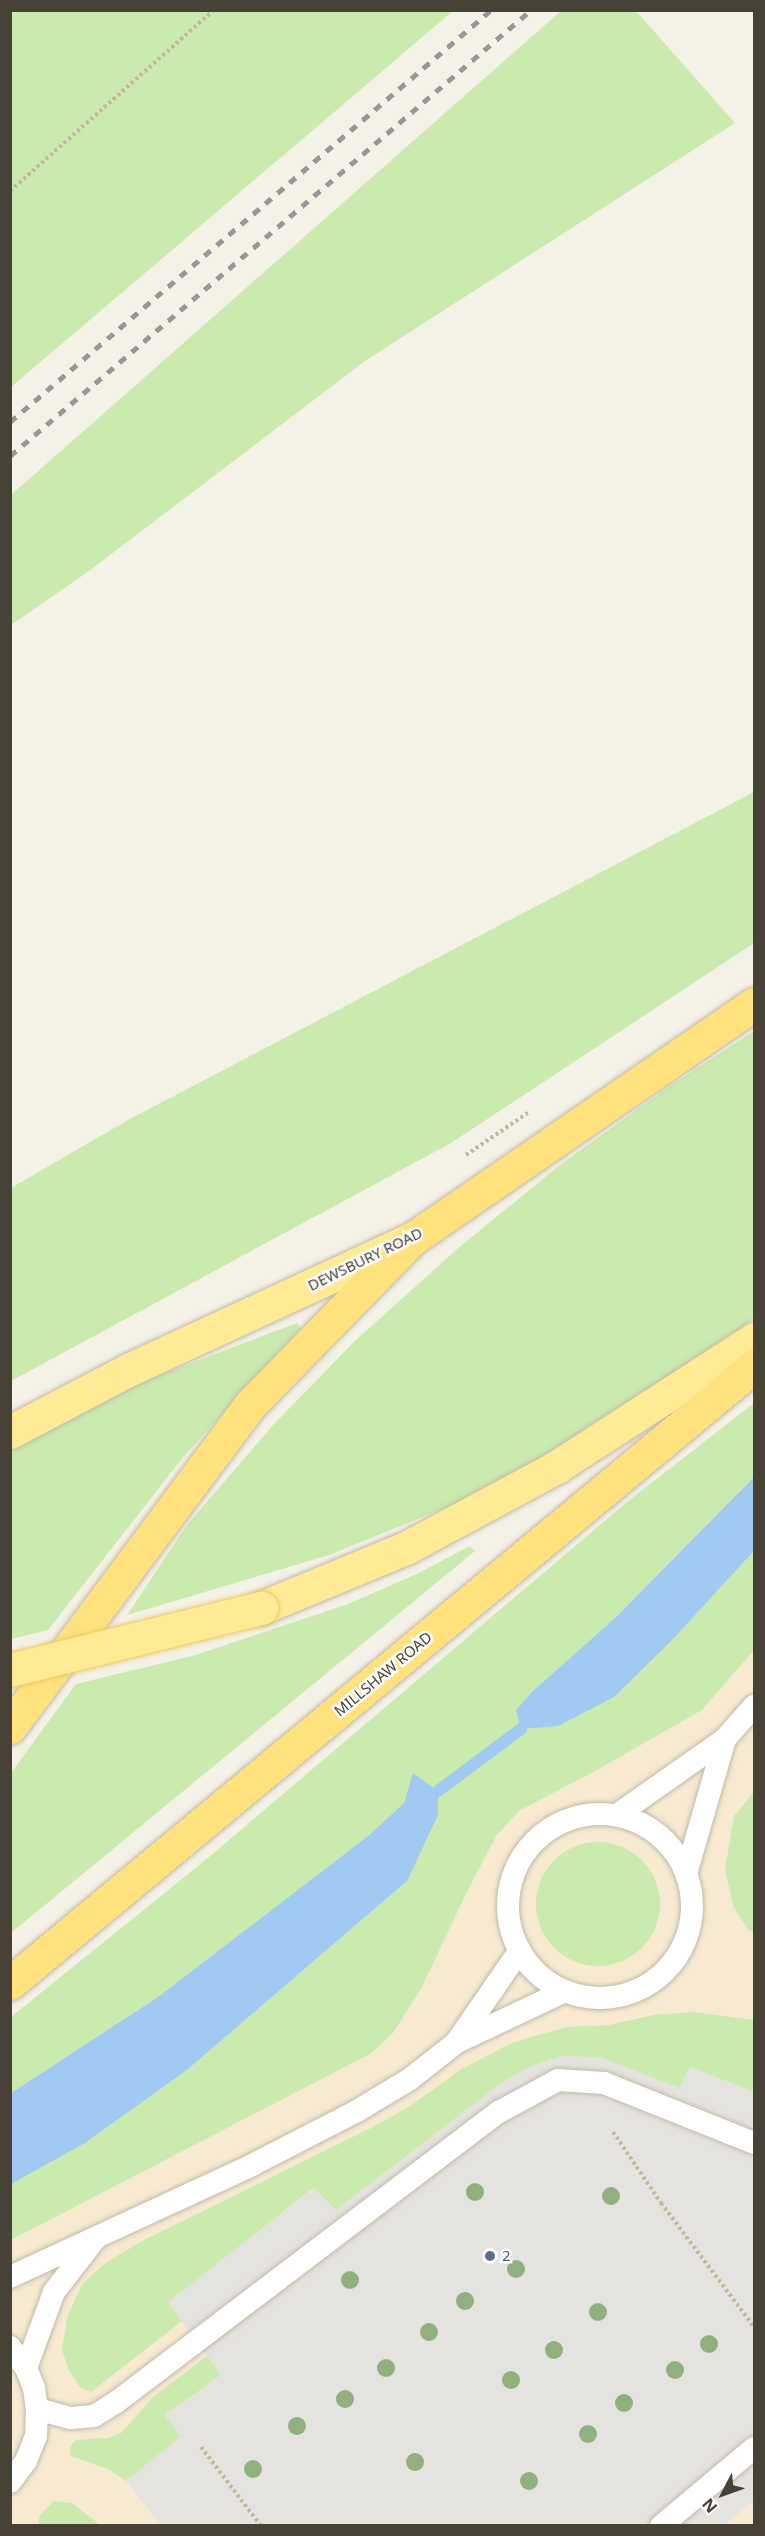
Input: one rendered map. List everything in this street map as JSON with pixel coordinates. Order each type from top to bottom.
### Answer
[{"type":"highway","name":"DEWSBURY ROAD","points":[[412,1239],[754,1004]]},
{"type":"highway","points":[[10,1727],[250,1405],[412,1239]]},
{"type":"highway","name":"MILLSHAW ROAD","points":[[10,1983],[754,1366]]},
{"type":"main road","name":"DEWSBURY ROAD","points":[[10,1432],[128,1370],[412,1239]]},
{"type":"main road","points":[[10,1670],[261,1608],[406,1548],[558,1466],[754,1339]]},
{"type":"lane","points":[[617,1815],[725,1739],[754,1706]]},
{"type":"lane","points":[[686,1874],[725,1739]]},
{"type":"lane","points":[[591,1814],[617,1815],[646,1826],[671,1847],[686,1874],[692,1905],[688,1934],[675,1960],[654,1981],[626,1994],[595,1998],[565,1991],[539,1975],[520,1950],[512,1932],[508,1911],[510,1885],[528,1848],[541,1835],[572,1818],[591,1814]]},
{"type":"lane","points":[[457,2042],[520,1950]]},
{"type":"lane","points":[[10,2277],[100,2233],[252,2165],[357,2111],[410,2079],[457,2042],[565,1991]]},
{"type":"lane","points":[[37,2409],[71,2418],[94,2416],[115,2403],[499,2112],[558,2080],[604,2083],[754,2143]]},
{"type":"lane","points":[[26,2368],[54,2292],[100,2233]]},
{"type":"lane","points":[[10,2347],[26,2368],[34,2388],[37,2409],[36,2436],[26,2461],[10,2482]]},
{"type":"lane","points":[[661,2526],[754,2448]]},
{"type":"path","points":[[10,191],[214,10]]},
{"type":"path","points":[[458,1161],[534,1108]]},
{"type":"path","points":[[613,2132],[662,2203],[754,2327]]},
{"type":"path","points":[[201,2447],[261,2526]]},
{"type":"shaded area","points":[[754,1650],[754,2525],[11,2526],[11,2240],[370,2054],[393,2033],[421,1989],[496,1836],[519,1811],[702,1710]]},
{"type":"shaded area","name":"2","points":[[563,2056],[600,2057],[679,2088],[690,2067],[754,2092],[754,2501],[724,2525],[161,2525],[126,2481],[181,2436],[165,2416],[221,2375],[168,2302],[314,2188],[336,2210],[504,2081],[533,2065]]},
{"type":"green space","points":[[11,10],[453,10],[453,11],[11,387]]},
{"type":"green space","points":[[562,10],[636,11],[735,123],[365,361],[89,571],[11,625],[11,495]]},
{"type":"green space","points":[[754,792],[754,943],[451,1143],[11,1381],[11,1188],[128,1120]]},
{"type":"green space","points":[[754,1031],[754,1318],[735,1334],[554,1451],[452,1505],[329,1555],[127,1615],[187,1525],[274,1424],[355,1341],[456,1250],[560,1165],[667,1088]]},
{"type":"green space","points":[[297,1323],[301,1328],[184,1456],[48,1630],[11,1639],[11,1450],[139,1383]]},
{"type":"green space","points":[[754,1403],[754,1477],[616,1617],[534,1690],[675,1637],[754,1551],[754,1650],[702,1710],[519,1811],[496,1836],[421,1989],[393,2033],[370,2054],[11,2240],[11,2182],[85,2143],[187,2070],[407,1881],[413,1774],[404,1803],[368,1836],[158,1997],[11,2093],[11,2017],[203,1862],[627,1502]]},
{"type":"green space","points":[[470,1546],[475,1551],[11,1933],[11,1773],[76,1684],[196,1655],[348,1604],[417,1574]]},
{"type":"green space","points":[[754,1792],[754,1932],[748,1929],[734,1908],[725,1870],[734,1816]]},
{"type":"green space","points":[[598,1842],[622,1847],[633,1852],[642,1860],[650,1869],[655,1880],[660,1904],[655,1928],[650,1939],[642,1948],[633,1956],[622,1961],[598,1966],[574,1961],[563,1956],[554,1948],[546,1939],[541,1928],[536,1904],[541,1880],[546,1869],[554,1860],[563,1852],[574,1847]]},
{"type":"green space","points":[[693,2012],[754,2020],[754,2092],[690,2067],[679,2088],[600,2057],[504,2081],[336,2211],[313,2188],[169,2302],[182,2321],[91,2392],[80,2387],[69,2370],[62,2350],[67,2318],[82,2284],[107,2262],[144,2240],[375,2126],[410,2106],[460,2070],[514,2042],[567,2027],[609,2025],[654,2015]]},
{"type":"green space","points":[[208,2355],[221,2375],[165,2415],[182,2436],[126,2481],[108,2469],[71,2456],[70,2447],[76,2440],[108,2438],[121,2433],[152,2398]]},
{"type":"green space","points":[[54,2501],[72,2503],[100,2525],[38,2525],[40,2515]]},
{"type":"water","points":[[754,1477],[754,1551],[675,1637],[614,1697],[558,1726],[521,1729],[516,1710],[534,1690],[616,1617]]},
{"type":"water","points":[[413,1773],[438,1791],[438,1815],[407,1881],[187,2070],[85,2143],[11,2184],[11,2093],[158,1997],[368,1836],[404,1803]]},
{"type":"waterway","points":[[438,1791],[521,1729]]},
{"type":"railway","points":[[10,422],[491,10]]},
{"type":"railway","points":[[10,456],[531,10]]},
{"type":"place","name":"2","points":[[490,2256]]}]
